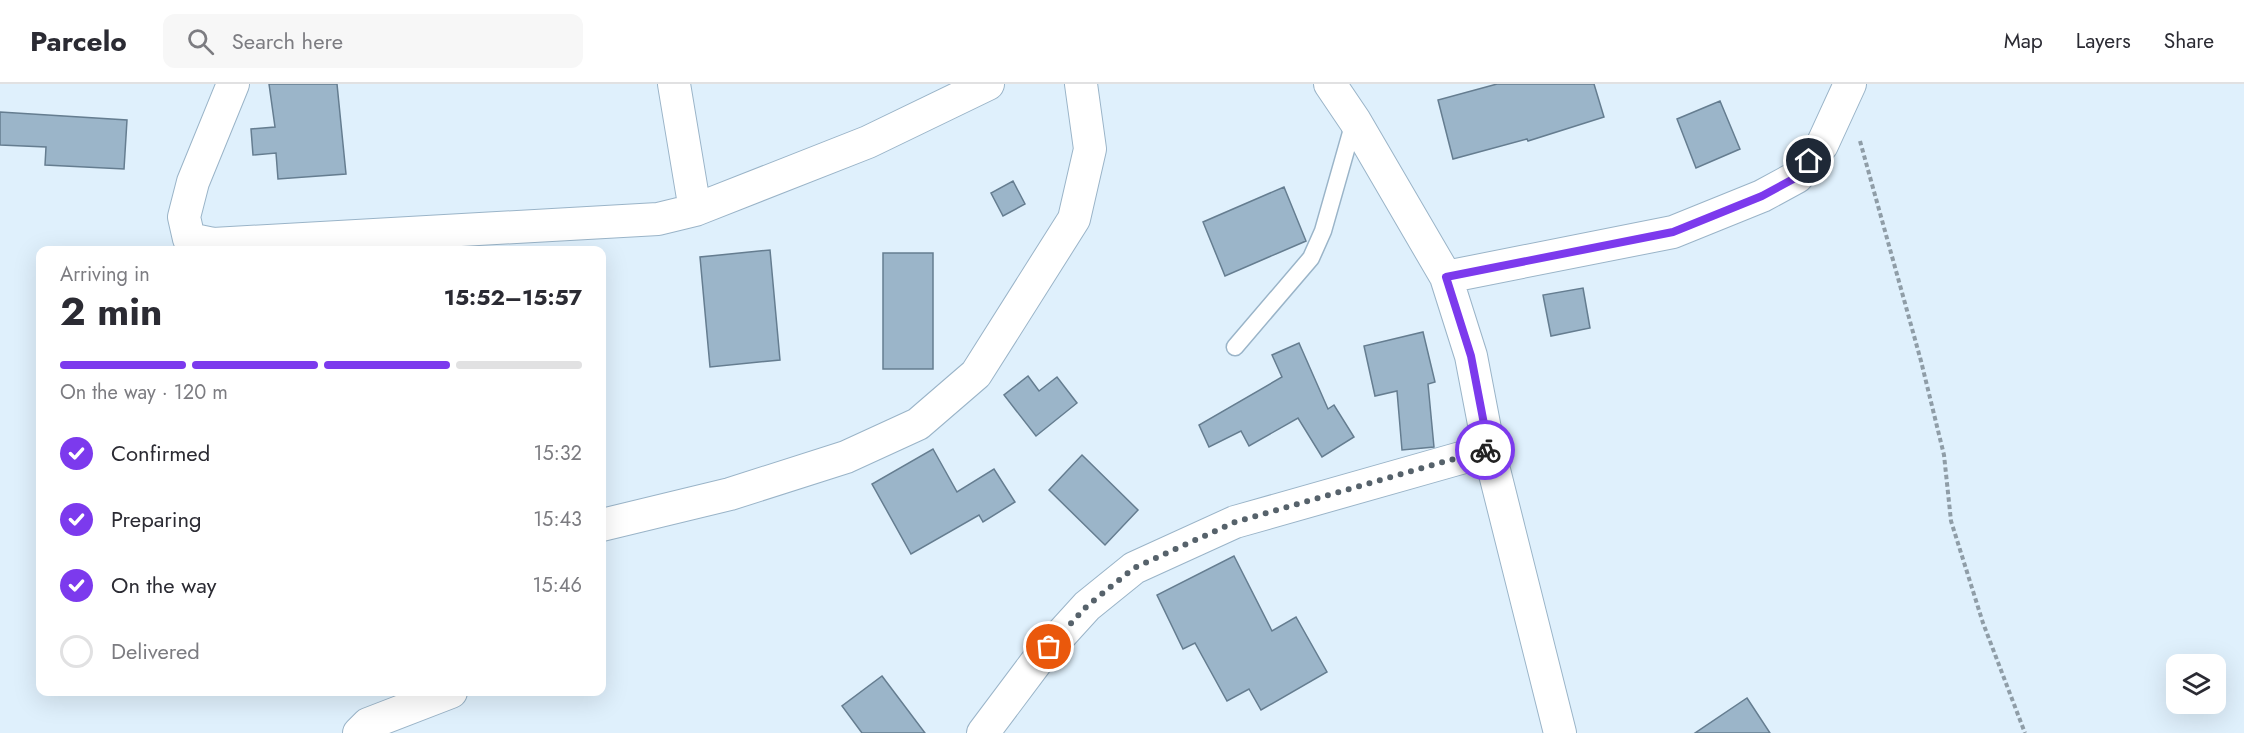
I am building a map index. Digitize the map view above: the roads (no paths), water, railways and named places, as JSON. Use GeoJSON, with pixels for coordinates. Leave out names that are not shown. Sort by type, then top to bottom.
{"type":"FeatureCollection","features":[{"type":"Feature","properties":{"kind":"street"},"geometry":{"type":"LineString","coordinates":[[233,84],[193,182],[184,217],[189,239],[213,244],[658,219],[695,210],[868,142],[987,84]]}},
{"type":"Feature","properties":{"kind":"street"},"geometry":{"type":"LineString","coordinates":[[674,84],[695,210]]}},
{"type":"Feature","properties":{"kind":"street"},"geometry":{"type":"LineString","coordinates":[[606,524],[730,494],[846,457],[918,424],[976,374],[1074,219],[1090,148],[1081,84]]}},
{"type":"Feature","properties":{"kind":"street"},"geometry":{"type":"LineString","coordinates":[[1330,84],[1355,121],[1446,277],[1471,356],[1489,450],[1560,733]]}},
{"type":"Feature","properties":{"kind":"street"},"geometry":{"type":"LineString","coordinates":[[1446,277],[1673,232],[1762,196],[1797,177],[1822,145],[1849,89]]}},
{"type":"Feature","properties":{"kind":"street"},"geometry":{"type":"LineString","coordinates":[[983,733],[1037,661],[1073,621],[1087,606],[1134,568],[1235,522],[1489,450]]}},
{"type":"Feature","properties":{"kind":"street"},"geometry":{"type":"LineString","coordinates":[[359,733],[368,724],[441,696]]}},
{"type":"Feature","properties":{"kind":"lane"},"geometry":{"type":"LineString","coordinates":[[1235,347],[1311,258],[1323,231],[1355,121]]}}]}
